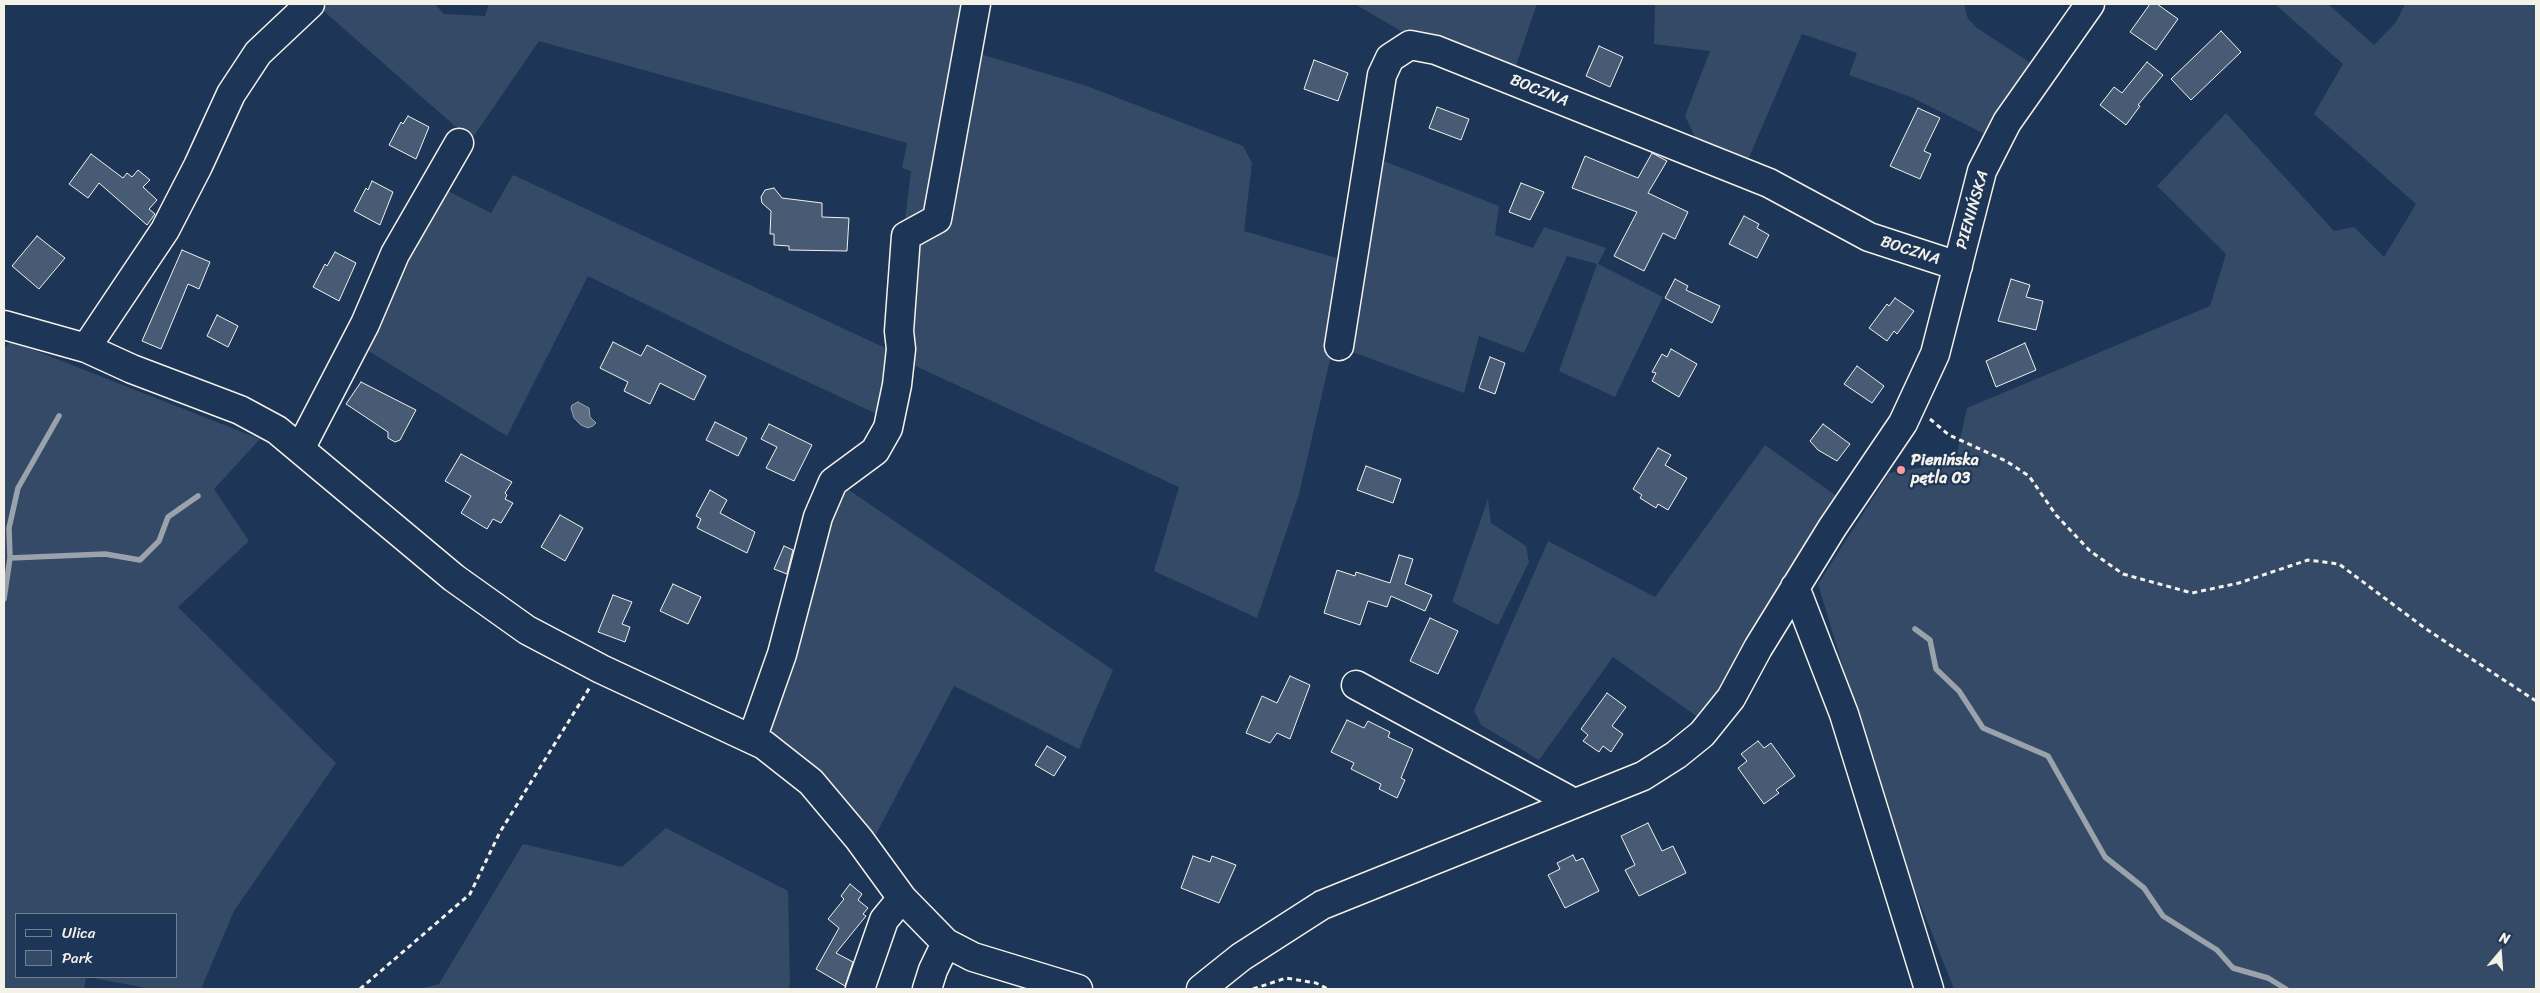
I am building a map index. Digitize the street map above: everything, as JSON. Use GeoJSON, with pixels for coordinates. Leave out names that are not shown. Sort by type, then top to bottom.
{"type":"FeatureCollection","features":[{"type":"Feature","properties":{"kind":"street"},"geometry":{"type":"LineString","coordinates":[[86,348],[164,230],[198,166],[231,94],[258,53],[310,4]]}},
{"type":"Feature","properties":{"kind":"street"},"geometry":{"type":"LineString","coordinates":[[752,739],[782,654],[818,517],[833,482],[875,451],[888,428],[902,349],[899,331],[906,236],[937,219],[976,4]]}},
{"type":"Feature","properties":{"kind":"street","name":"PIENIŃSKA"},"geometry":{"type":"LineString","coordinates":[[1201,989],[1241,957],[1322,905],[1643,776],[1676,755],[1702,734],[1731,698],[1795,587],[1832,528],[1903,423],[1935,354],[1982,171],[2006,122],[2090,4]]}},
{"type":"Feature","properties":{"kind":"street","name":"BOCZNA"},"geometry":{"type":"LineString","coordinates":[[1340,346],[1382,75],[1390,58],[1410,45],[1436,50],[1769,183],[1869,237],[1958,266]]}},
{"type":"Feature","properties":{"kind":"street"},"geometry":{"type":"LineString","coordinates":[[300,449],[365,324],[395,254],[459,143]]}},
{"type":"Feature","properties":{"kind":"street"},"geometry":{"type":"LineString","coordinates":[[4,326],[86,348],[132,369],[240,410],[277,430],[454,578],[527,630],[600,669],[764,745],[811,782],[859,839],[902,898],[946,943],[973,957],[1078,989]]}},
{"type":"Feature","properties":{"kind":"street"},"geometry":{"type":"LineString","coordinates":[[1795,587],[1844,714],[1929,989]]}},
{"type":"Feature","properties":{"kind":"street"},"geometry":{"type":"LineString","coordinates":[[1356,685],[1567,799],[1571,805]]}},
{"type":"Feature","properties":{"kind":"street"},"geometry":{"type":"LineString","coordinates":[[860,989],[884,920],[902,898]]}},
{"type":"Feature","properties":{"kind":"street"},"geometry":{"type":"LineString","coordinates":[[927,989],[933,970],[946,943]]}},
{"type":"Feature","properties":{"kind":"path"},"geometry":{"type":"LineString","coordinates":[[1911,405],[1950,435],[2006,461],[2029,476],[2056,514],[2090,551],[2123,574],[2157,586],[2192,593],[2239,583],[2308,560],[2339,564],[2426,629],[2536,701]]}},
{"type":"Feature","properties":{"kind":"path"},"geometry":{"type":"LineString","coordinates":[[360,989],[470,894],[500,832],[600,669]]}},
{"type":"Feature","properties":{"kind":"path"},"geometry":{"type":"LineString","coordinates":[[1253,989],[1286,978],[1316,983],[1328,989]]}},
{"type":"Feature","properties":{"kind":"green space"},"geometry":{"type":"Polygon","coordinates":[[[321,4],[435,4],[444,14],[485,16],[489,4],[966,4],[929,214],[905,220],[911,171],[902,168],[907,143],[539,41],[471,140],[318,6],[321,4]]]}},
{"type":"Feature","properties":{"kind":"green space"},"geometry":{"type":"Polygon","coordinates":[[[1355,4],[1537,4],[1514,71],[1399,30],[1355,4]]]}},
{"type":"Feature","properties":{"kind":"green space"},"geometry":{"type":"Polygon","coordinates":[[[1652,4],[1964,4],[1968,19],[1977,28],[2032,64],[1987,135],[1911,97],[1849,75],[1857,53],[1802,34],[1747,162],[1708,150],[1696,139],[1685,116],[1710,51],[1654,44],[1655,5],[1652,4]]]}},
{"type":"Feature","properties":{"kind":"green space"},"geometry":{"type":"Polygon","coordinates":[[[2280,4],[2328,4],[2374,45],[2396,22],[2405,4],[2536,4],[2536,989],[1954,989],[1894,838],[1818,584],[1889,473],[1955,462],[1967,408],[2210,306],[2226,254],[2157,186],[2226,113],[2334,231],[2354,227],[2384,257],[2416,204],[2314,114],[2343,64],[2277,6],[2280,4]]]}},
{"type":"Feature","properties":{"kind":"green space"},"geometry":{"type":"Polygon","coordinates":[[[977,53],[1084,85],[1243,146],[1252,163],[1244,231],[1347,261],[1333,347],[1299,494],[1257,618],[1154,571],[1179,487],[911,364],[915,246],[952,217],[956,169],[977,53]]]}},
{"type":"Feature","properties":{"kind":"green space"},"geometry":{"type":"Polygon","coordinates":[[[1376,158],[1499,206],[1495,235],[1533,248],[1544,227],[1606,248],[1598,264],[1663,297],[1615,397],[1559,371],[1597,264],[1567,256],[1524,353],[1479,336],[1464,393],[1347,350],[1376,158]]]}},
{"type":"Feature","properties":{"kind":"green space"},"geometry":{"type":"Polygon","coordinates":[[[513,175],[894,352],[881,416],[733,347],[588,276],[507,436],[367,350],[401,259],[442,188],[491,213],[513,175]]]}},
{"type":"Feature","properties":{"kind":"green space"},"geometry":{"type":"Polygon","coordinates":[[[11,341],[260,439],[214,489],[249,541],[178,607],[336,763],[234,911],[201,989],[151,989],[93,978],[178,978],[178,913],[15,913],[15,978],[86,978],[84,989],[4,989],[4,348],[11,341]]]}},
{"type":"Feature","properties":{"kind":"green space"},"geometry":{"type":"Polygon","coordinates":[[[1765,445],[1835,495],[1840,502],[1702,720],[1613,657],[1539,760],[1481,725],[1474,710],[1548,541],[1655,597],[1765,445]]]}},
{"type":"Feature","properties":{"kind":"green space"},"geometry":{"type":"Polygon","coordinates":[[[843,486],[1113,670],[1079,749],[954,686],[874,838],[764,732],[814,550],[843,486]]]}},
{"type":"Feature","properties":{"kind":"green space"},"geometry":{"type":"Polygon","coordinates":[[[1488,499],[1491,523],[1526,546],[1529,562],[1498,625],[1452,602],[1488,499]]]}},
{"type":"Feature","properties":{"kind":"green space"},"geometry":{"type":"Polygon","coordinates":[[[666,828],[788,891],[790,984],[788,989],[420,989],[439,984],[523,844],[622,867],[666,828]]]}},
{"type":"Feature","properties":{"kind":"shaded area"},"geometry":{"type":"Polygon","coordinates":[[[578,402],[589,408],[590,417],[596,423],[593,426],[588,428],[581,425],[574,418],[571,408],[572,405],[578,402]]]}},
{"type":"Feature","properties":{"kind":"building"},"geometry":{"type":"Polygon","coordinates":[[[2150,4],[2157,4],[2178,19],[2156,50],[2130,32],[2150,4]]]}},
{"type":"Feature","properties":{"kind":"building"},"geometry":{"type":"Polygon","coordinates":[[[2221,31],[2241,52],[2191,100],[2171,79],[2221,31]]]}},
{"type":"Feature","properties":{"kind":"building"},"geometry":{"type":"Polygon","coordinates":[[[1599,46],[1623,57],[1610,87],[1586,76],[1599,46]]]}},
{"type":"Feature","properties":{"kind":"building"},"geometry":{"type":"Polygon","coordinates":[[[1314,60],[1348,73],[1338,101],[1304,89],[1314,60]]]}},
{"type":"Feature","properties":{"kind":"building"},"geometry":{"type":"Polygon","coordinates":[[[2147,62],[2163,75],[2138,105],[2140,106],[2126,125],[2100,105],[2114,87],[2122,93],[2147,62]]]}},
{"type":"Feature","properties":{"kind":"building"},"geometry":{"type":"Polygon","coordinates":[[[1437,107],[1469,119],[1461,140],[1429,128],[1437,107]]]}},
{"type":"Feature","properties":{"kind":"building"},"geometry":{"type":"Polygon","coordinates":[[[1918,108],[1940,118],[1924,151],[1931,154],[1920,179],[1890,166],[1918,108]]]}},
{"type":"Feature","properties":{"kind":"building"},"geometry":{"type":"Polygon","coordinates":[[[408,116],[429,127],[416,159],[389,145],[401,122],[403,124],[408,116]]]}},
{"type":"Feature","properties":{"kind":"building"},"geometry":{"type":"Polygon","coordinates":[[[1652,153],[1667,161],[1648,193],[1688,212],[1675,239],[1663,233],[1644,271],[1614,256],[1637,212],[1572,188],[1585,156],[1638,178],[1652,153]]]}},
{"type":"Feature","properties":{"kind":"building"},"geometry":{"type":"Polygon","coordinates":[[[91,154],[123,178],[127,173],[132,177],[138,170],[150,180],[143,187],[157,200],[149,209],[155,214],[147,225],[99,183],[88,198],[69,184],[91,154]]]}},
{"type":"Feature","properties":{"kind":"building"},"geometry":{"type":"Polygon","coordinates":[[[372,181],[393,192],[380,225],[354,211],[366,188],[368,190],[372,181]]]}},
{"type":"Feature","properties":{"kind":"building"},"geometry":{"type":"Polygon","coordinates":[[[1521,183],[1544,192],[1530,220],[1509,212],[1521,183]]]}},
{"type":"Feature","properties":{"kind":"building"},"geometry":{"type":"Polygon","coordinates":[[[774,188],[782,198],[822,203],[822,217],[849,218],[847,251],[789,250],[789,246],[774,245],[774,234],[770,234],[771,211],[762,203],[761,197],[765,190],[774,188]]]}},
{"type":"Feature","properties":{"kind":"building"},"geometry":{"type":"Polygon","coordinates":[[[1744,216],[1759,224],[1757,228],[1769,235],[1757,258],[1729,244],[1744,216]]]}},
{"type":"Feature","properties":{"kind":"building"},"geometry":{"type":"Polygon","coordinates":[[[37,236],[65,258],[39,289],[12,266],[37,236]]]}},
{"type":"Feature","properties":{"kind":"building"},"geometry":{"type":"Polygon","coordinates":[[[182,250],[210,262],[199,289],[188,284],[161,349],[142,341],[182,250]]]}},
{"type":"Feature","properties":{"kind":"building"},"geometry":{"type":"Polygon","coordinates":[[[335,252],[356,263],[339,301],[313,287],[325,264],[327,266],[335,252]]]}},
{"type":"Feature","properties":{"kind":"building"},"geometry":{"type":"Polygon","coordinates":[[[1675,279],[1688,286],[1686,290],[1720,306],[1712,323],[1665,298],[1675,279]]]}},
{"type":"Feature","properties":{"kind":"building"},"geometry":{"type":"Polygon","coordinates":[[[2011,279],[2030,285],[2026,297],[2043,301],[2036,330],[1998,321],[2011,279]]]}},
{"type":"Feature","properties":{"kind":"building"},"geometry":{"type":"Polygon","coordinates":[[[1895,298],[1914,311],[1897,334],[1894,331],[1887,341],[1869,328],[1887,304],[1889,306],[1895,298]]]}},
{"type":"Feature","properties":{"kind":"building"},"geometry":{"type":"Polygon","coordinates":[[[217,315],[238,326],[228,347],[207,336],[217,315]]]}},
{"type":"Feature","properties":{"kind":"building"},"geometry":{"type":"Polygon","coordinates":[[[613,342],[641,356],[647,345],[706,376],[694,400],[660,383],[650,404],[624,391],[628,382],[600,368],[613,342]]]}},
{"type":"Feature","properties":{"kind":"building"},"geometry":{"type":"Polygon","coordinates":[[[2025,343],[2036,370],[1996,387],[1986,361],[2025,343]]]}},
{"type":"Feature","properties":{"kind":"building"},"geometry":{"type":"Polygon","coordinates":[[[1671,349],[1697,364],[1679,397],[1652,381],[1656,373],[1652,372],[1662,354],[1667,357],[1671,349]]]}},
{"type":"Feature","properties":{"kind":"building"},"geometry":{"type":"Polygon","coordinates":[[[1490,357],[1505,363],[1495,394],[1479,388],[1490,357]]]}},
{"type":"Feature","properties":{"kind":"building"},"geometry":{"type":"Polygon","coordinates":[[[1857,366],[1884,386],[1872,403],[1844,384],[1857,366]]]}},
{"type":"Feature","properties":{"kind":"building"},"geometry":{"type":"Polygon","coordinates":[[[361,382],[416,410],[400,440],[395,442],[388,438],[388,432],[346,404],[361,382]]]}},
{"type":"Feature","properties":{"kind":"building"},"geometry":{"type":"Polygon","coordinates":[[[715,422],[747,438],[738,456],[706,440],[715,422]]]}},
{"type":"Feature","properties":{"kind":"building"},"geometry":{"type":"Polygon","coordinates":[[[769,424],[812,445],[794,481],[766,468],[777,447],[761,439],[769,424]]]}},
{"type":"Feature","properties":{"kind":"building"},"geometry":{"type":"Polygon","coordinates":[[[1823,424],[1850,444],[1837,461],[1818,450],[1810,441],[1823,424]]]}},
{"type":"Feature","properties":{"kind":"building"},"geometry":{"type":"Polygon","coordinates":[[[1658,448],[1671,455],[1665,465],[1687,478],[1668,510],[1658,504],[1656,508],[1640,498],[1642,495],[1633,489],[1658,448]]]}},
{"type":"Feature","properties":{"kind":"building"},"geometry":{"type":"Polygon","coordinates":[[[461,454],[512,482],[505,493],[507,495],[505,499],[513,503],[501,523],[493,519],[487,529],[461,513],[471,496],[445,481],[461,454]]]}},
{"type":"Feature","properties":{"kind":"building"},"geometry":{"type":"Polygon","coordinates":[[[1366,466],[1401,479],[1393,503],[1357,490],[1366,466]]]}},
{"type":"Feature","properties":{"kind":"building"},"geometry":{"type":"Polygon","coordinates":[[[710,490],[727,500],[720,513],[755,532],[747,553],[697,528],[701,519],[696,516],[710,490]]]}},
{"type":"Feature","properties":{"kind":"building"},"geometry":{"type":"Polygon","coordinates":[[[560,515],[583,528],[565,561],[541,547],[560,515]]]}},
{"type":"Feature","properties":{"kind":"building"},"geometry":{"type":"Polygon","coordinates":[[[784,546],[793,550],[787,574],[774,569],[784,546]]]}},
{"type":"Feature","properties":{"kind":"building"},"geometry":{"type":"Polygon","coordinates":[[[1399,555],[1413,559],[1405,584],[1432,595],[1425,611],[1391,596],[1387,607],[1368,601],[1360,625],[1324,613],[1337,570],[1355,576],[1356,572],[1390,583],[1399,555]]]}},
{"type":"Feature","properties":{"kind":"building"},"geometry":{"type":"Polygon","coordinates":[[[673,584],[701,597],[688,624],[660,611],[673,584]]]}},
{"type":"Feature","properties":{"kind":"building"},"geometry":{"type":"Polygon","coordinates":[[[613,595],[632,602],[622,624],[630,627],[625,642],[598,632],[613,595]]]}},
{"type":"Feature","properties":{"kind":"building"},"geometry":{"type":"Polygon","coordinates":[[[1430,618],[1458,631],[1438,674],[1410,661],[1430,618]]]}},
{"type":"Feature","properties":{"kind":"building"},"geometry":{"type":"Polygon","coordinates":[[[1290,676],[1310,685],[1290,739],[1277,733],[1270,743],[1246,733],[1262,696],[1277,703],[1290,676]]]}},
{"type":"Feature","properties":{"kind":"building"},"geometry":{"type":"Polygon","coordinates":[[[1607,693],[1626,707],[1612,726],[1623,734],[1611,752],[1603,746],[1599,752],[1583,741],[1588,735],[1581,729],[1607,693]]]}},
{"type":"Feature","properties":{"kind":"building"},"geometry":{"type":"Polygon","coordinates":[[[1347,720],[1364,728],[1368,721],[1390,732],[1388,737],[1413,749],[1401,778],[1405,780],[1397,798],[1379,789],[1381,784],[1351,769],[1354,763],[1331,752],[1347,720]]]}},
{"type":"Feature","properties":{"kind":"building"},"geometry":{"type":"Polygon","coordinates":[[[1758,741],[1764,748],[1771,743],[1795,776],[1776,790],[1779,793],[1764,804],[1738,768],[1747,761],[1741,754],[1758,741]]]}},
{"type":"Feature","properties":{"kind":"building"},"geometry":{"type":"Polygon","coordinates":[[[1047,746],[1066,757],[1054,776],[1035,765],[1047,746]]]}},
{"type":"Feature","properties":{"kind":"building"},"geometry":{"type":"Polygon","coordinates":[[[1648,823],[1662,851],[1673,846],[1686,873],[1639,896],[1625,870],[1635,865],[1621,836],[1648,823]]]}},
{"type":"Feature","properties":{"kind":"building"},"geometry":{"type":"Polygon","coordinates":[[[1573,855],[1576,861],[1583,858],[1599,891],[1565,908],[1548,875],[1560,869],[1557,863],[1573,855]]]}},
{"type":"Feature","properties":{"kind":"building"},"geometry":{"type":"Polygon","coordinates":[[[1193,856],[1210,862],[1212,856],[1236,865],[1219,903],[1181,888],[1193,856]]]}},
{"type":"Feature","properties":{"kind":"building"},"geometry":{"type":"Polygon","coordinates":[[[850,884],[862,894],[858,900],[868,908],[863,914],[866,916],[836,953],[853,962],[845,986],[816,969],[839,928],[828,919],[844,899],[841,896],[850,884]]]}},
{"type":"Feature","properties":{"kind":"waterway"},"geometry":{"type":"LineString","coordinates":[[4,599],[10,558],[9,528],[18,488],[59,416]]}},
{"type":"Feature","properties":{"kind":"waterway"},"geometry":{"type":"LineString","coordinates":[[10,558],[105,554],[140,560],[159,541],[168,517],[198,496]]}},
{"type":"Feature","properties":{"kind":"waterway"},"geometry":{"type":"LineString","coordinates":[[1915,629],[1930,640],[1936,669],[1959,691],[1983,728],[2048,756],[2105,857],[2144,888],[2163,916],[2217,950],[2233,968],[2268,978],[2286,989]]}},
{"type":"Feature","properties":{"kind":"place","name":"Pienińska pętla 03"},"geometry":{"type":"Point","coordinates":[1901,470]}}]}
